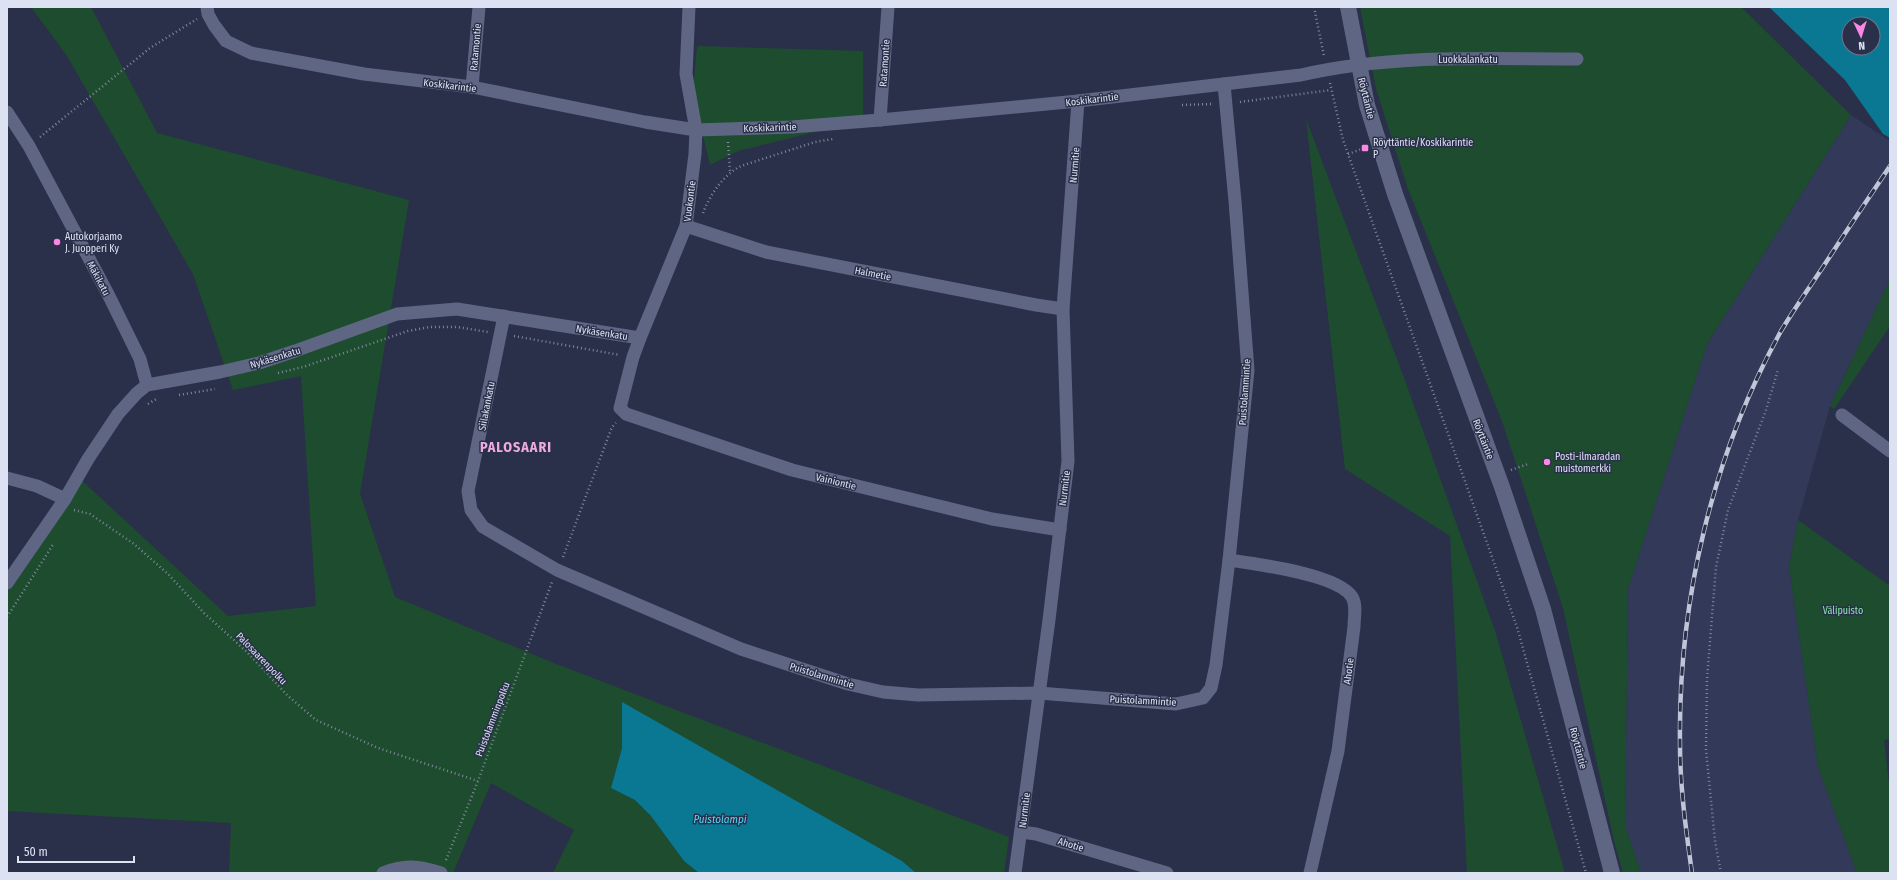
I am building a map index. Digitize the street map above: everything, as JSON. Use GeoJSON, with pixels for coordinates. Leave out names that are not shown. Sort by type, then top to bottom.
{"type":"FeatureCollection","features":[{"type":"Feature","properties":{"kind":"street","name":"Ratamontie"},"geometry":{"type":"LineString","coordinates":[[472,87],[479,7]]}},
{"type":"Feature","properties":{"kind":"street","name":"Vuokontie"},"geometry":{"type":"LineString","coordinates":[[623,411],[633,357],[640,338],[692,227],[696,130],[686,74],[689,7]]}},
{"type":"Feature","properties":{"kind":"street","name":"Ratamontie"},"geometry":{"type":"LineString","coordinates":[[880,120],[888,7]]}},
{"type":"Feature","properties":{"kind":"street","name":"Röyttäntie"},"geometry":{"type":"LineString","coordinates":[[1348,7],[1358,65],[1367,105],[1395,194],[1502,487],[1543,610],[1612,873]]}},
{"type":"Feature","properties":{"kind":"street","name":"Koskikarintie"},"geometry":{"type":"LineString","coordinates":[[208,10],[214,25],[226,40],[251,53],[364,74],[472,87],[645,122],[696,130],[792,127],[1078,101],[1301,75],[1358,65]]}},
{"type":"Feature","properties":{"kind":"street","name":"Luokkalankatu"},"geometry":{"type":"LineString","coordinates":[[1358,65],[1420,58],[1577,59]]}},
{"type":"Feature","properties":{"kind":"street","name":"Puistolammintie"},"geometry":{"type":"LineString","coordinates":[[557,570],[741,649],[848,684],[883,692],[918,695],[1039,693],[1176,704],[1203,698],[1212,688],[1216,665],[1229,560],[1248,370],[1224,84]]}},
{"type":"Feature","properties":{"kind":"street","name":"Nurmitie"},"geometry":{"type":"LineString","coordinates":[[1015,873],[1068,461],[1062,309],[1078,101]]}},
{"type":"Feature","properties":{"kind":"street","name":"Mäkikatu"},"geometry":{"type":"LineString","coordinates":[[7,112],[29,146],[137,353],[147,385]]}},
{"type":"Feature","properties":{"kind":"street","name":"Halmetie"},"geometry":{"type":"LineString","coordinates":[[692,227],[766,252],[1062,309]]}},
{"type":"Feature","properties":{"kind":"street","name":"Nykäsenkatu"},"geometry":{"type":"LineString","coordinates":[[147,385],[220,372],[259,363],[295,352],[397,314],[457,309],[640,338]]}},
{"type":"Feature","properties":{"kind":"street","name":"Siilakankatu"},"geometry":{"type":"LineString","coordinates":[[504,316],[468,491],[471,510],[482,527],[557,570]]}},
{"type":"Feature","properties":{"kind":"street"},"geometry":{"type":"LineString","coordinates":[[7,583],[65,499],[88,459],[118,414],[136,393],[147,385]]}},
{"type":"Feature","properties":{"kind":"street","name":"Vainiontie"},"geometry":{"type":"LineString","coordinates":[[623,411],[792,470],[992,519],[1060,530]]}},
{"type":"Feature","properties":{"kind":"street"},"geometry":{"type":"LineString","coordinates":[[1842,415],[1889,448]]}},
{"type":"Feature","properties":{"kind":"street"},"geometry":{"type":"LineString","coordinates":[[7,478],[37,486],[65,499]]}},
{"type":"Feature","properties":{"kind":"street","name":"Ahotie"},"geometry":{"type":"LineString","coordinates":[[1229,560],[1284,569],[1322,579],[1345,588],[1353,598],[1354,627],[1338,751],[1310,873]]}},
{"type":"Feature","properties":{"kind":"street","name":"Ahotie"},"geometry":{"type":"LineString","coordinates":[[1021,832],[1036,834],[1167,873]]}},
{"type":"Feature","properties":{"kind":"street"},"geometry":{"type":"LineString","coordinates":[[383,873],[392,869],[416,866],[441,873]]}},
{"type":"Feature","properties":{"kind":"path"},"geometry":{"type":"LineString","coordinates":[[1314,7],[1326,70],[1343,140],[1517,627],[1586,873]]}},
{"type":"Feature","properties":{"kind":"path"},"geometry":{"type":"LineString","coordinates":[[29,146],[150,48],[208,10]]}},
{"type":"Feature","properties":{"kind":"path"},"geometry":{"type":"LineString","coordinates":[[1179,104],[1226,104],[1331,90]]}},
{"type":"Feature","properties":{"kind":"path"},"geometry":{"type":"LineString","coordinates":[[727,129],[730,171]]}},
{"type":"Feature","properties":{"kind":"path"},"geometry":{"type":"LineString","coordinates":[[692,227],[707,201],[730,171],[815,142],[836,139]]}},
{"type":"Feature","properties":{"kind":"path"},"geometry":{"type":"LineString","coordinates":[[1348,154],[1365,148]]}},
{"type":"Feature","properties":{"kind":"path"},"geometry":{"type":"LineString","coordinates":[[276,374],[303,367],[408,331],[430,327],[457,327],[633,357]]}},
{"type":"Feature","properties":{"kind":"path"},"geometry":{"type":"LineString","coordinates":[[1721,873],[1706,750],[1707,679],[1716,567],[1728,510],[1766,410],[1778,370]]}},
{"type":"Feature","properties":{"kind":"path"},"geometry":{"type":"LineString","coordinates":[[172,396],[220,388]]}},
{"type":"Feature","properties":{"kind":"path"},"geometry":{"type":"LineString","coordinates":[[144,406],[158,398],[165,397]]}},
{"type":"Feature","properties":{"kind":"path","name":"Puistolamminpolku"},"geometry":{"type":"LineString","coordinates":[[441,873],[478,780],[612,427],[623,411]]}},
{"type":"Feature","properties":{"kind":"path"},"geometry":{"type":"LineString","coordinates":[[65,499],[74,510]]}},
{"type":"Feature","properties":{"kind":"path"},"geometry":{"type":"LineString","coordinates":[[70,517],[78,504]]}},
{"type":"Feature","properties":{"kind":"path","name":"Palosaarenpolku"},"geometry":{"type":"LineString","coordinates":[[74,510],[90,514],[134,544],[168,574],[204,613],[247,652],[288,696],[316,720],[378,748],[478,780]]}},
{"type":"Feature","properties":{"kind":"path"},"geometry":{"type":"LineString","coordinates":[[7,617],[57,537]]}},
{"type":"Feature","properties":{"kind":"shaded area"},"geometry":{"type":"Polygon","coordinates":[[[1851,115],[1890,141],[1890,279],[1830,406],[1798,520],[1789,566],[1818,767],[1857,873],[1641,873],[1625,825],[1628,589],[1707,344],[1851,115]]]}},
{"type":"Feature","properties":{"kind":"green space"},"geometry":{"type":"Polygon","coordinates":[[[31,7],[91,7],[157,133],[409,200],[360,494],[395,597],[551,662],[1009,837],[1004,873],[916,873],[902,861],[622,703],[622,748],[611,788],[635,800],[651,816],[684,861],[699,873],[553,873],[574,830],[491,783],[453,873],[229,873],[231,823],[7,811],[7,588],[78,477],[228,616],[316,606],[301,376],[233,390],[193,274],[67,56],[31,7]]]}},
{"type":"Feature","properties":{"kind":"green space"},"geometry":{"type":"Polygon","coordinates":[[[1360,7],[1741,7],[1851,115],[1707,344],[1628,589],[1625,825],[1641,873],[1623,873],[1615,845],[1563,608],[1502,421],[1408,189],[1376,89],[1360,7]]]}},
{"type":"Feature","properties":{"kind":"green space"},"geometry":{"type":"Polygon","coordinates":[[[697,46],[863,51],[863,120],[738,151],[710,165],[693,93],[697,46]]]}},
{"type":"Feature","properties":{"kind":"green space"},"geometry":{"type":"Polygon","coordinates":[[[1306,119],[1404,378],[1495,631],[1565,873],[1467,873],[1450,536],[1345,469],[1306,119]]]}},
{"type":"Feature","properties":{"kind":"green space"},"geometry":{"type":"Polygon","coordinates":[[[1890,279],[1890,326],[1834,409],[1830,406],[1890,279]]]}},
{"type":"Feature","properties":{"kind":"green space","name":"Välipuisto"},"geometry":{"type":"Polygon","coordinates":[[[1798,520],[1890,586],[1890,739],[1884,740],[1890,793],[1890,873],[1857,873],[1818,767],[1789,566],[1798,520]]]}},
{"type":"Feature","properties":{"kind":"water"},"geometry":{"type":"Polygon","coordinates":[[[1769,7],[1890,7],[1890,138],[1883,134],[1845,80],[1769,7]]]}},
{"type":"Feature","properties":{"kind":"water","name":"Puistolampi"},"geometry":{"type":"Polygon","coordinates":[[[622,702],[902,861],[916,873],[699,873],[684,861],[651,816],[635,800],[611,788],[622,748],[622,702]]]}},
{"type":"Feature","properties":{"kind":"railway"},"geometry":{"type":"LineString","coordinates":[[1692,873],[1681,777],[1681,691],[1685,637],[1693,584],[1704,531],[1718,479],[1736,428],[1757,379],[1781,331],[1890,166]]}},
{"type":"Feature","properties":{"kind":"place","name":"Röyttäntie/Koskikarintie P"},"geometry":{"type":"Point","coordinates":[1365,148]}},
{"type":"Feature","properties":{"kind":"place","name":"Autokorjaamo J. Juopperi Ky"},"geometry":{"type":"Point","coordinates":[57,242]}},
{"type":"Feature","properties":{"kind":"place","name":"Posti-ilmaradan muistomerkki"},"geometry":{"type":"Point","coordinates":[1547,462]}},
{"type":"Feature","properties":{"kind":"district","name":"PALOSAARI"},"geometry":{"type":"Point","coordinates":[516,447]}}]}
